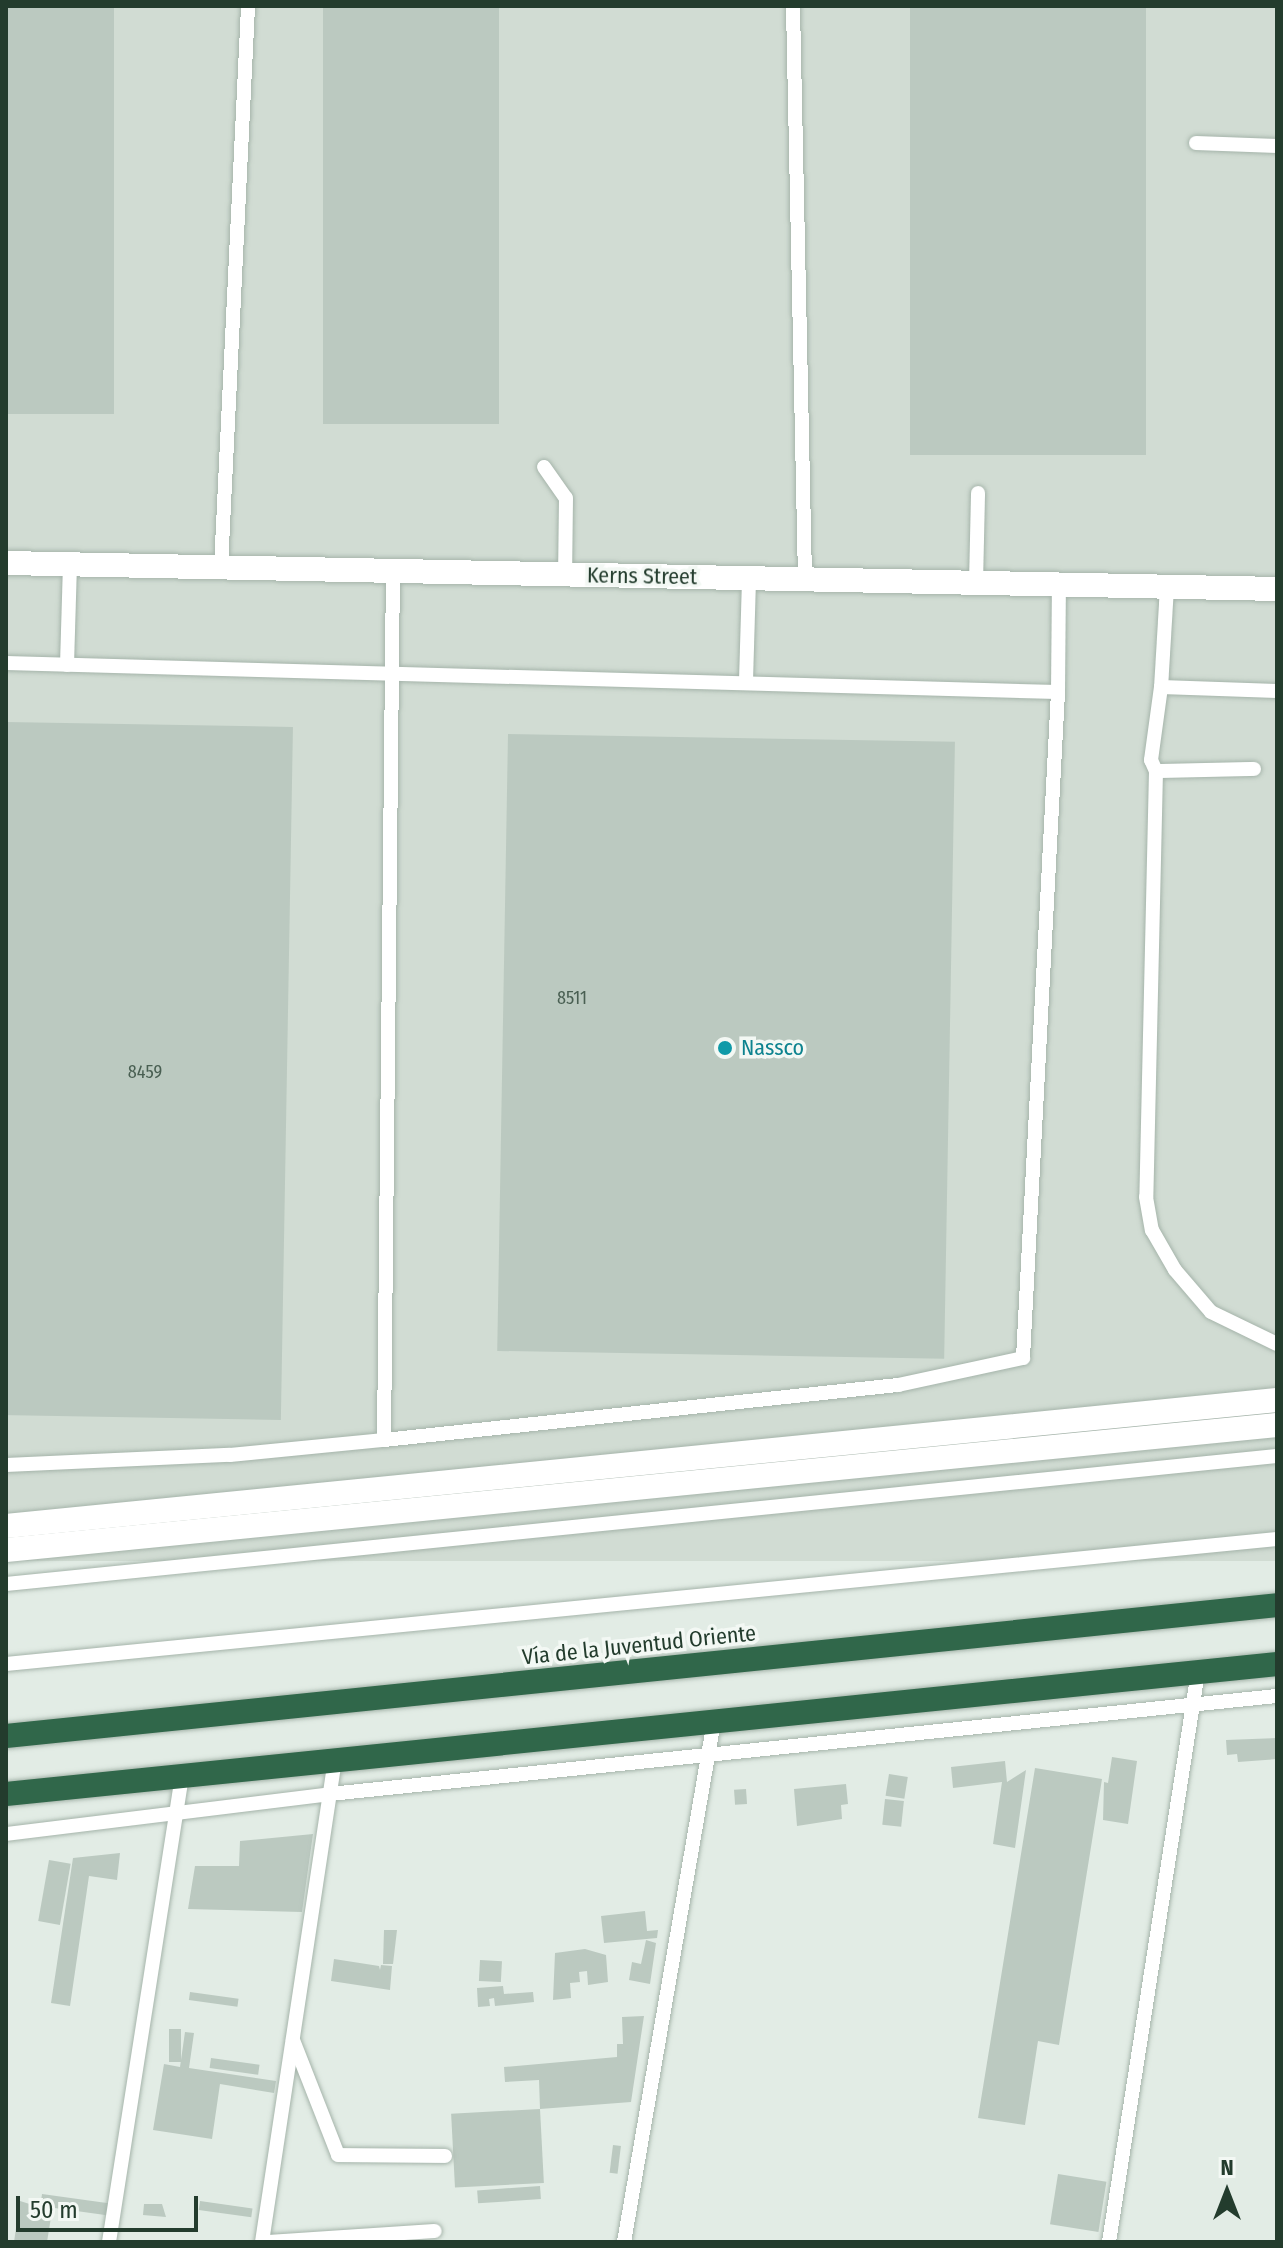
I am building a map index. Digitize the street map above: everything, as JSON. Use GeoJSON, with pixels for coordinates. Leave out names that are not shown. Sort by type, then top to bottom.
{"type":"FeatureCollection","features":[{"type":"Feature","properties":{"kind":"highway","name":"Vía de la Juventud Oriente"},"geometry":{"type":"LineString","coordinates":[[6,1736],[1277,1605]]}},
{"type":"Feature","properties":{"kind":"highway"},"geometry":{"type":"LineString","coordinates":[[6,1794],[1277,1664]]}},
{"type":"Feature","properties":{"kind":"main road","name":"Kerns Street"},"geometry":{"type":"LineString","coordinates":[[6,563],[1277,589]]}},
{"type":"Feature","properties":{"kind":"main road"},"geometry":{"type":"LineString","coordinates":[[6,1526],[1277,1400]]}},
{"type":"Feature","properties":{"kind":"main road"},"geometry":{"type":"LineString","coordinates":[[6,1550],[1277,1425]]}},
{"type":"Feature","properties":{"kind":"lane"},"geometry":{"type":"LineString","coordinates":[[221,567],[248,6]]}},
{"type":"Feature","properties":{"kind":"lane"},"geometry":{"type":"LineString","coordinates":[[793,6],[805,580]]}},
{"type":"Feature","properties":{"kind":"lane"},"geometry":{"type":"LineString","coordinates":[[1196,143],[1277,146]]}},
{"type":"Feature","properties":{"kind":"lane"},"geometry":{"type":"LineString","coordinates":[[544,467],[566,498],[565,575]]}},
{"type":"Feature","properties":{"kind":"lane"},"geometry":{"type":"LineString","coordinates":[[976,583],[978,493]]}},
{"type":"Feature","properties":{"kind":"lane"},"geometry":{"type":"LineString","coordinates":[[67,665],[70,564]]}},
{"type":"Feature","properties":{"kind":"lane"},"geometry":{"type":"LineString","coordinates":[[384,1440],[393,571]]}},
{"type":"Feature","properties":{"kind":"lane"},"geometry":{"type":"LineString","coordinates":[[746,681],[749,579]]}},
{"type":"Feature","properties":{"kind":"lane"},"geometry":{"type":"LineString","coordinates":[[6,1465],[230,1455],[384,1440],[898,1385],[1023,1358],[1058,692],[1059,586]]}},
{"type":"Feature","properties":{"kind":"lane"},"geometry":{"type":"LineString","coordinates":[[1167,587],[1161,687],[1151,751],[1156,771],[1146,1197],[1152,1230],[1175,1270],[1211,1312],[1277,1344]]}},
{"type":"Feature","properties":{"kind":"lane"},"geometry":{"type":"LineString","coordinates":[[6,663],[1058,692]]}},
{"type":"Feature","properties":{"kind":"lane"},"geometry":{"type":"LineString","coordinates":[[1161,687],[1277,691]]}},
{"type":"Feature","properties":{"kind":"lane"},"geometry":{"type":"LineString","coordinates":[[1156,771],[1254,769]]}},
{"type":"Feature","properties":{"kind":"lane"},"geometry":{"type":"LineString","coordinates":[[6,1584],[1277,1456]]}},
{"type":"Feature","properties":{"kind":"lane"},"geometry":{"type":"LineString","coordinates":[[6,1664],[1277,1539]]}},
{"type":"Feature","properties":{"kind":"lane"},"geometry":{"type":"LineString","coordinates":[[1109,2242],[1198,1672]]}},
{"type":"Feature","properties":{"kind":"lane"},"geometry":{"type":"LineString","coordinates":[[6,1834],[330,1794],[1277,1696]]}},
{"type":"Feature","properties":{"kind":"lane"},"geometry":{"type":"LineString","coordinates":[[624,2242],[714,1721]]}},
{"type":"Feature","properties":{"kind":"lane"},"geometry":{"type":"LineString","coordinates":[[335,1762],[292,2036],[265,2242],[435,2231]]}},
{"type":"Feature","properties":{"kind":"lane"},"geometry":{"type":"LineString","coordinates":[[109,2242],[182,1776]]}},
{"type":"Feature","properties":{"kind":"lane"},"geometry":{"type":"LineString","coordinates":[[292,2036],[338,2155],[354,2159],[445,2156]]}},
{"type":"Feature","properties":{"kind":"shaded area"},"geometry":{"type":"Polygon","coordinates":[[[6,6],[1277,6],[1277,1561],[6,1561],[6,6]]]}},
{"type":"Feature","properties":{"kind":"building"},"geometry":{"type":"Polygon","coordinates":[[[6,6],[114,6],[114,414],[6,414],[6,6]]]}},
{"type":"Feature","properties":{"kind":"building"},"geometry":{"type":"Polygon","coordinates":[[[323,6],[499,6],[499,424],[323,424],[323,6]]]}},
{"type":"Feature","properties":{"kind":"building"},"geometry":{"type":"Polygon","coordinates":[[[910,6],[1146,6],[1146,455],[910,455],[910,6]]]}},
{"type":"Feature","properties":{"kind":"building"},"geometry":{"type":"Polygon","coordinates":[[[6,722],[293,727],[281,1420],[6,1415],[6,722]]]}},
{"type":"Feature","properties":{"kind":"building","name":"Nassco"},"geometry":{"type":"Polygon","coordinates":[[[508,734],[955,742],[944,1359],[497,1351],[508,734]]]}},
{"type":"Feature","properties":{"kind":"building"},"geometry":{"type":"Polygon","coordinates":[[[1277,1738],[1277,1759],[1238,1762],[1237,1754],[1227,1755],[1226,1740],[1277,1738]]]}},
{"type":"Feature","properties":{"kind":"building"},"geometry":{"type":"Polygon","coordinates":[[[1112,1757],[1137,1761],[1128,1824],[1103,1820],[1104,1782],[1108,1783],[1112,1757]]]}},
{"type":"Feature","properties":{"kind":"building"},"geometry":{"type":"Polygon","coordinates":[[[1005,1761],[1007,1782],[1026,1770],[1015,1848],[993,1844],[1002,1782],[953,1788],[951,1767],[1005,1761]]]}},
{"type":"Feature","properties":{"kind":"building"},"geometry":{"type":"Polygon","coordinates":[[[1035,1768],[1102,1779],[1059,2045],[1038,2041],[1025,2125],[978,2118],[1035,1768]]]}},
{"type":"Feature","properties":{"kind":"building"},"geometry":{"type":"Polygon","coordinates":[[[889,1774],[908,1777],[904,1799],[886,1796],[889,1774]]]}},
{"type":"Feature","properties":{"kind":"building"},"geometry":{"type":"Polygon","coordinates":[[[846,1784],[848,1804],[841,1805],[842,1819],[797,1826],[794,1789],[846,1784]]]}},
{"type":"Feature","properties":{"kind":"building"},"geometry":{"type":"Polygon","coordinates":[[[746,1789],[747,1804],[735,1805],[734,1790],[746,1789]]]}},
{"type":"Feature","properties":{"kind":"building"},"geometry":{"type":"Polygon","coordinates":[[[885,1799],[904,1801],[901,1827],[882,1825],[885,1799]]]}},
{"type":"Feature","properties":{"kind":"building"},"geometry":{"type":"Polygon","coordinates":[[[313,1834],[302,1912],[188,1909],[195,1866],[239,1866],[240,1841],[313,1834]]]}},
{"type":"Feature","properties":{"kind":"building"},"geometry":{"type":"Polygon","coordinates":[[[120,1853],[117,1880],[89,1876],[70,2006],[51,2003],[73,1858],[120,1853]]]}},
{"type":"Feature","properties":{"kind":"building"},"geometry":{"type":"Polygon","coordinates":[[[49,1860],[71,1864],[60,1925],[38,1921],[49,1860]]]}},
{"type":"Feature","properties":{"kind":"building"},"geometry":{"type":"Polygon","coordinates":[[[645,1911],[647,1931],[658,1930],[657,1938],[604,1943],[601,1916],[645,1911]]]}},
{"type":"Feature","properties":{"kind":"building"},"geometry":{"type":"Polygon","coordinates":[[[384,1930],[397,1930],[393,1964],[383,1964],[384,1930]]]}},
{"type":"Feature","properties":{"kind":"building"},"geometry":{"type":"Polygon","coordinates":[[[646,1940],[656,1943],[650,1984],[629,1980],[632,1962],[641,1964],[646,1940]]]}},
{"type":"Feature","properties":{"kind":"building"},"geometry":{"type":"Polygon","coordinates":[[[585,1949],[606,1955],[608,1982],[588,1985],[587,1971],[579,1972],[580,1982],[570,1983],[571,1998],[553,2000],[555,1953],[585,1949]]]}},
{"type":"Feature","properties":{"kind":"building"},"geometry":{"type":"Polygon","coordinates":[[[334,1959],[379,1966],[380,1970],[381,1965],[392,1966],[390,1990],[331,1981],[334,1959]]]}},
{"type":"Feature","properties":{"kind":"building"},"geometry":{"type":"Polygon","coordinates":[[[480,1960],[502,1961],[501,1982],[479,1981],[480,1960]]]}},
{"type":"Feature","properties":{"kind":"building"},"geometry":{"type":"Polygon","coordinates":[[[503,1986],[504,1994],[533,1992],[534,2002],[495,2006],[494,1998],[489,1999],[490,2006],[478,2007],[477,1988],[503,1986]]]}},
{"type":"Feature","properties":{"kind":"building"},"geometry":{"type":"Polygon","coordinates":[[[190,1992],[239,1999],[237,2007],[189,2000],[190,1992]]]}},
{"type":"Feature","properties":{"kind":"building"},"geometry":{"type":"Polygon","coordinates":[[[644,2016],[631,2102],[540,2109],[539,2080],[505,2082],[504,2067],[617,2057],[617,2044],[623,2044],[622,2017],[644,2016]]]}},
{"type":"Feature","properties":{"kind":"building"},"geometry":{"type":"Polygon","coordinates":[[[169,2029],[181,2029],[181,2062],[169,2062],[169,2029]]]}},
{"type":"Feature","properties":{"kind":"building"},"geometry":{"type":"Polygon","coordinates":[[[185,2032],[194,2033],[189,2068],[276,2081],[274,2093],[220,2084],[212,2139],[153,2130],[164,2064],[180,2067],[185,2032]]]}},
{"type":"Feature","properties":{"kind":"building"},"geometry":{"type":"Polygon","coordinates":[[[211,2058],[260,2065],[258,2075],[210,2068],[211,2058]]]}},
{"type":"Feature","properties":{"kind":"building"},"geometry":{"type":"Polygon","coordinates":[[[540,2109],[544,2183],[455,2188],[451,2114],[540,2109]]]}},
{"type":"Feature","properties":{"kind":"building"},"geometry":{"type":"Polygon","coordinates":[[[613,2145],[621,2146],[618,2174],[610,2173],[613,2145]]]}},
{"type":"Feature","properties":{"kind":"building"},"geometry":{"type":"Polygon","coordinates":[[[1058,2174],[1106,2182],[1098,2232],[1050,2224],[1058,2174]]]}},
{"type":"Feature","properties":{"kind":"building"},"geometry":{"type":"Polygon","coordinates":[[[540,2186],[541,2199],[478,2203],[477,2190],[540,2186]]]}},
{"type":"Feature","properties":{"kind":"building"},"geometry":{"type":"Polygon","coordinates":[[[42,2194],[110,2204],[109,2215],[40,2206],[42,2194]]]}},
{"type":"Feature","properties":{"kind":"building"},"geometry":{"type":"Polygon","coordinates":[[[20,2201],[52,2211],[47,2242],[14,2242],[20,2201]]]}},
{"type":"Feature","properties":{"kind":"building"},"geometry":{"type":"Polygon","coordinates":[[[200,2201],[252,2208],[251,2217],[199,2210],[200,2201]]]}},
{"type":"Feature","properties":{"kind":"building"},"geometry":{"type":"Polygon","coordinates":[[[144,2204],[162,2204],[166,2217],[143,2215],[144,2204]]]}},
{"type":"Feature","properties":{"kind":"place","name":"Nassco"},"geometry":{"type":"Point","coordinates":[725,1048]}}]}
